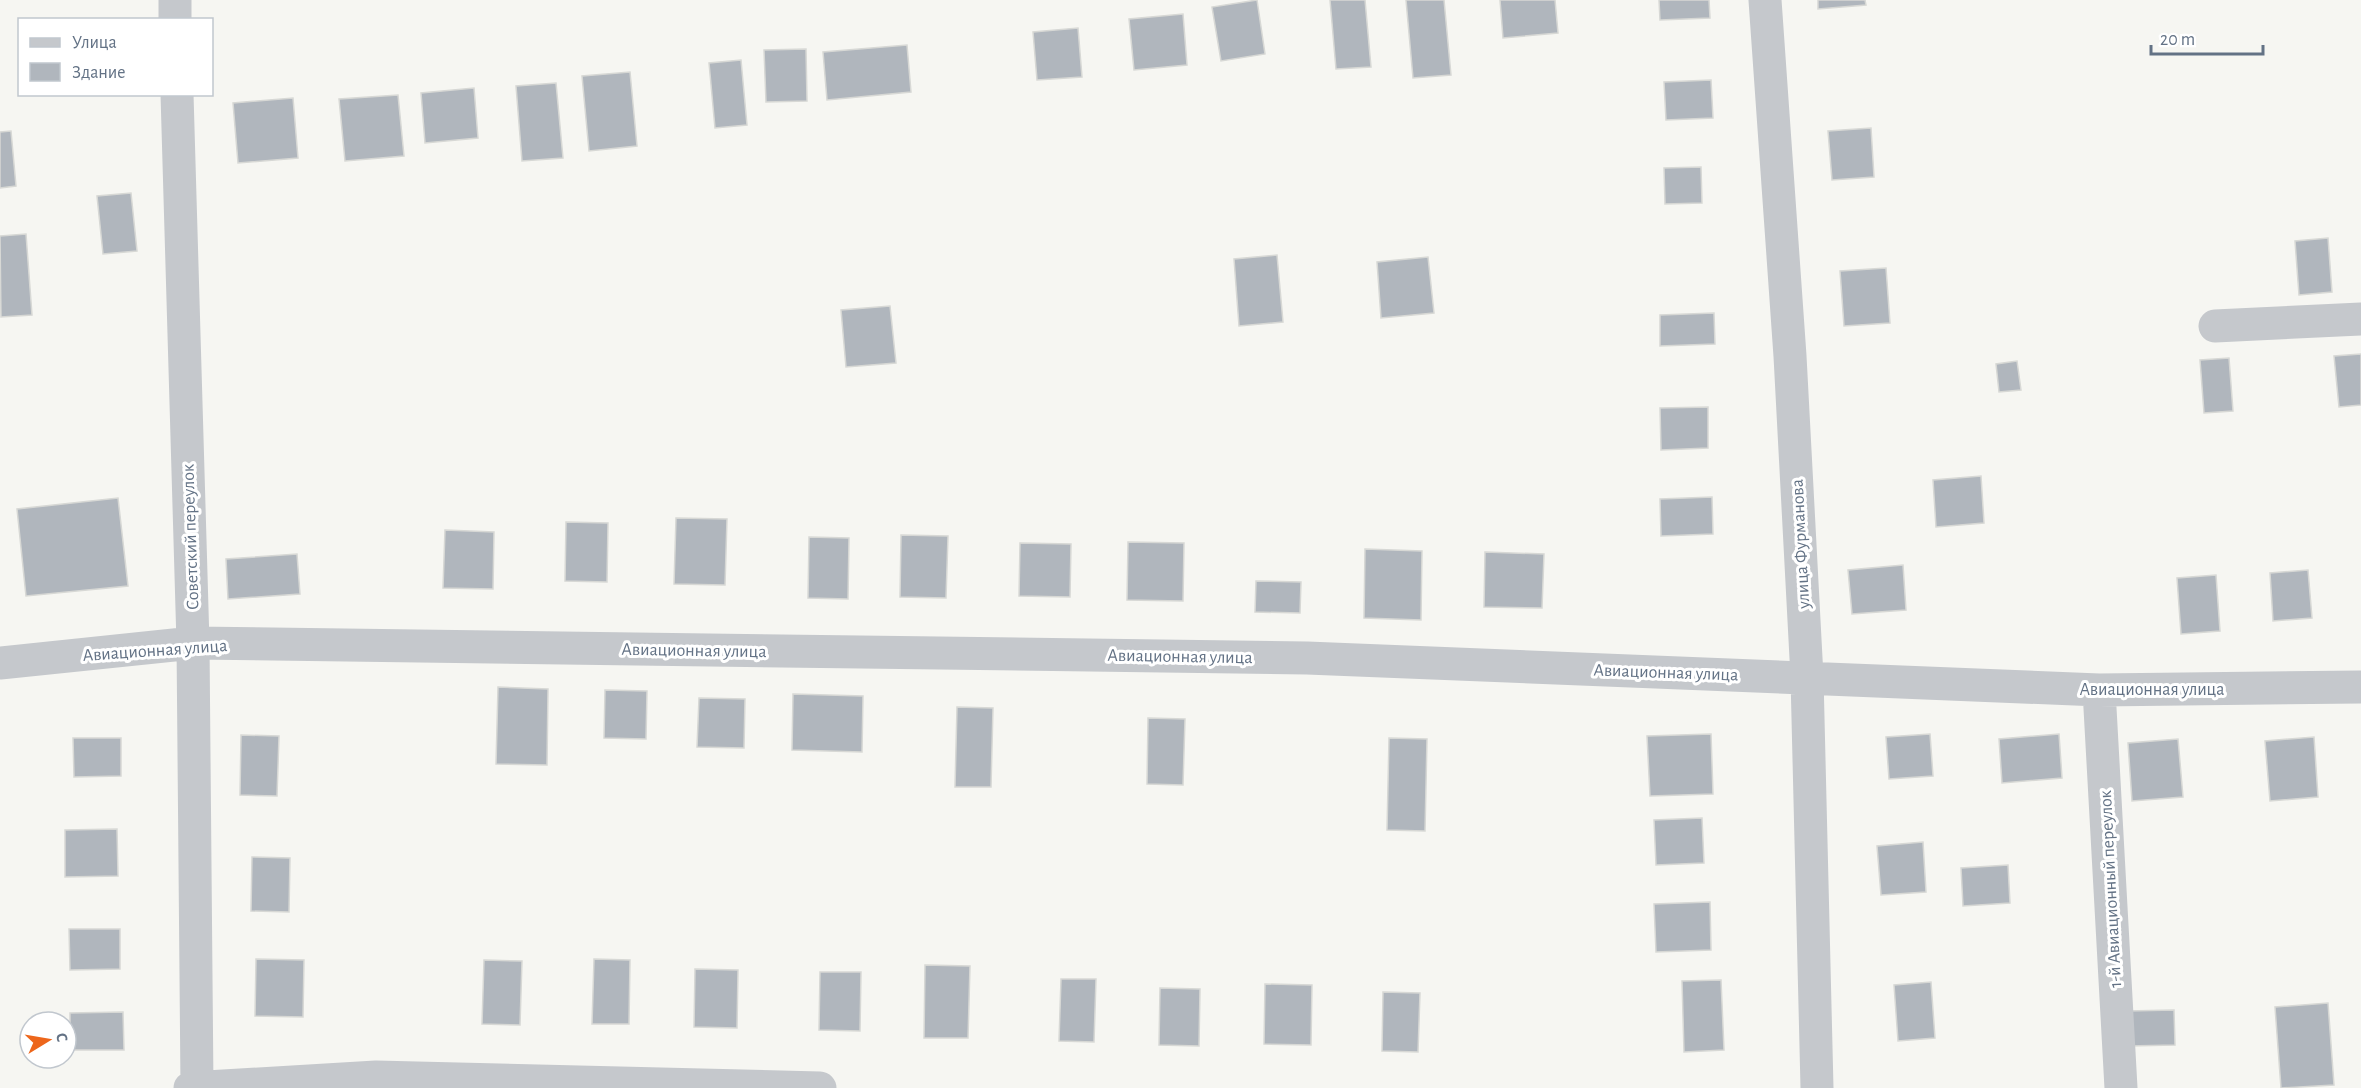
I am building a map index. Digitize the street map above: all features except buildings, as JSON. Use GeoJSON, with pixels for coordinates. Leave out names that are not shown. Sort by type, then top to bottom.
{"type":"FeatureCollection","features":[{"type":"Feature","properties":{"kind":"street"},"geometry":{"type":"LineString","coordinates":[[175,0],[175,18]]}},
{"type":"Feature","properties":{"kind":"street","name":"улица Фурманова"},"geometry":{"type":"LineString","coordinates":[[1765,0],[1790,356],[1807,677],[1817,1088]]}},
{"type":"Feature","properties":{"kind":"street","name":"Советский переулок"},"geometry":{"type":"LineString","coordinates":[[177,96],[193,643],[197,1088]]}},
{"type":"Feature","properties":{"kind":"street"},"geometry":{"type":"LineString","coordinates":[[2215,326],[2361,319]]}},
{"type":"Feature","properties":{"kind":"street","name":"Авиационная улица"},"geometry":{"type":"LineString","coordinates":[[0,663],[193,643],[1307,658],[2099,690],[2361,687]]}},
{"type":"Feature","properties":{"kind":"street","name":"1-й Авиационный переулок"},"geometry":{"type":"LineString","coordinates":[[2099,690],[2121,1088]]}},
{"type":"Feature","properties":{"kind":"street"},"geometry":{"type":"LineString","coordinates":[[190,1088],[376,1077],[820,1088]]}}]}
